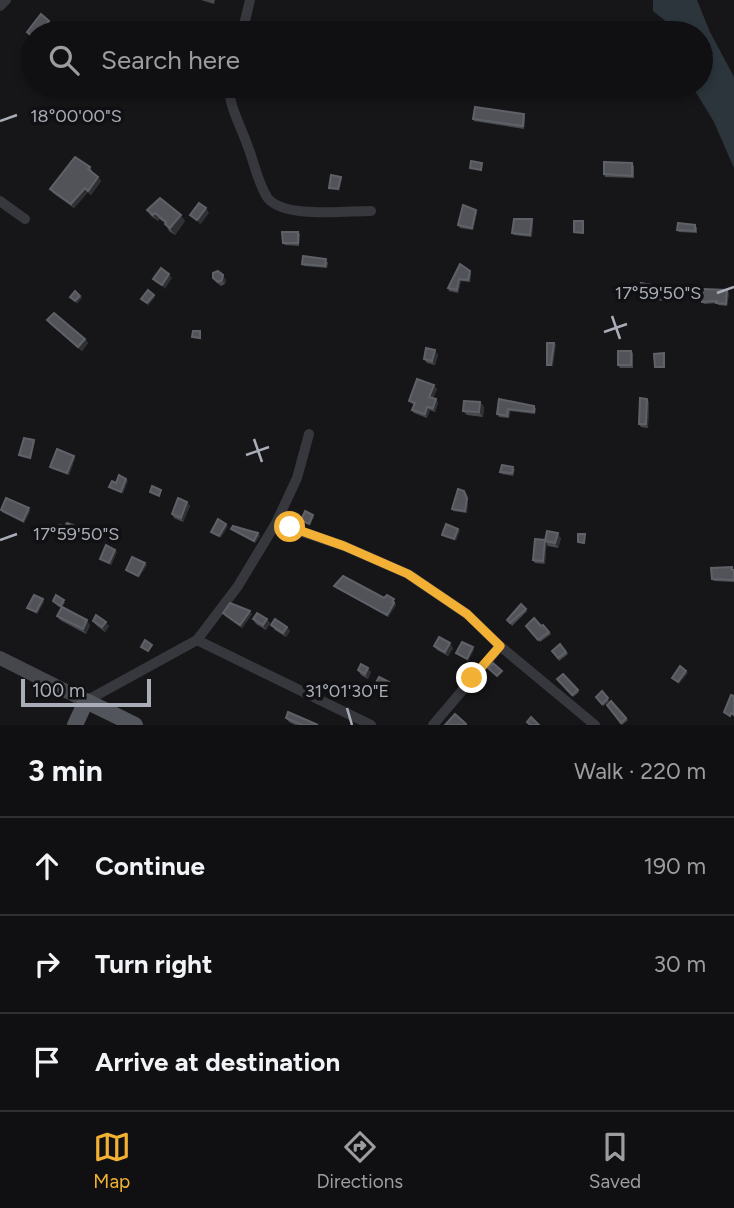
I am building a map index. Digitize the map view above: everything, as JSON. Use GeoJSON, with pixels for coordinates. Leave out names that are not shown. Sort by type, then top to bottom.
{"type":"FeatureCollection","features":[{"type":"Feature","properties":{"kind":"main road"},"geometry":{"type":"LineString","coordinates":[[0,659],[135,725]]}},
{"type":"Feature","properties":{"kind":"main road"},"geometry":{"type":"LineString","coordinates":[[75,725],[86,701]]}},
{"type":"Feature","properties":{"kind":"street"},"geometry":{"type":"LineString","coordinates":[[0,6],[6,0]]}},
{"type":"Feature","properties":{"kind":"street"},"geometry":{"type":"LineString","coordinates":[[246,21],[250,0]]}},
{"type":"Feature","properties":{"kind":"street"},"geometry":{"type":"LineString","coordinates":[[231,98],[232,108],[240,122],[264,190],[275,205],[294,211],[371,211]]}},
{"type":"Feature","properties":{"kind":"street"},"geometry":{"type":"LineString","coordinates":[[0,201],[25,219]]}},
{"type":"Feature","properties":{"kind":"street"},"geometry":{"type":"LineString","coordinates":[[86,701],[197,640],[238,586],[276,523],[297,478],[309,434]]}},
{"type":"Feature","properties":{"kind":"street"},"geometry":{"type":"LineString","coordinates":[[276,523],[344,546],[408,574],[467,614],[500,646],[595,725]]}},
{"type":"Feature","properties":{"kind":"street"},"geometry":{"type":"LineString","coordinates":[[197,640],[371,725]]}},
{"type":"Feature","properties":{"kind":"street"},"geometry":{"type":"LineString","coordinates":[[433,725],[500,646]]}},
{"type":"Feature","properties":{"kind":"shaded area"},"geometry":{"type":"Polygon","coordinates":[[[653,0],[697,0],[706,21],[666,21],[653,11],[653,0]]]}},
{"type":"Feature","properties":{"kind":"shaded area"},"geometry":{"type":"Polygon","coordinates":[[[713,38],[734,77],[734,168],[714,122],[699,98],[713,98],[713,38]]]}},
{"type":"Feature","properties":{"kind":"building"},"geometry":{"type":"Polygon","coordinates":[[[41,14],[49,21],[36,21],[41,14]]]}},
{"type":"Feature","properties":{"kind":"building"},"geometry":{"type":"Polygon","coordinates":[[[475,107],[524,114],[523,126],[473,119],[475,107]]]}},
{"type":"Feature","properties":{"kind":"building"},"geometry":{"type":"Polygon","coordinates":[[[75,157],[90,167],[88,169],[98,177],[88,191],[85,188],[71,204],[50,189],[75,157]]]}},
{"type":"Feature","properties":{"kind":"building"},"geometry":{"type":"Polygon","coordinates":[[[471,161],[482,163],[481,170],[470,168],[471,161]]]}},
{"type":"Feature","properties":{"kind":"building"},"geometry":{"type":"Polygon","coordinates":[[[604,162],[632,163],[632,176],[604,174],[604,162]]]}},
{"type":"Feature","properties":{"kind":"building"},"geometry":{"type":"Polygon","coordinates":[[[331,175],[341,177],[338,189],[329,188],[331,175]]]}},
{"type":"Feature","properties":{"kind":"building"},"geometry":{"type":"Polygon","coordinates":[[[160,198],[181,215],[170,228],[155,213],[153,215],[147,210],[160,198]]]}},
{"type":"Feature","properties":{"kind":"building"},"geometry":{"type":"Polygon","coordinates":[[[199,203],[206,208],[197,220],[190,215],[199,203]]]}},
{"type":"Feature","properties":{"kind":"building"},"geometry":{"type":"Polygon","coordinates":[[[463,205],[476,210],[472,228],[458,225],[463,205]]]}},
{"type":"Feature","properties":{"kind":"building"},"geometry":{"type":"Polygon","coordinates":[[[514,219],[532,219],[530,235],[512,233],[514,219]]]}},
{"type":"Feature","properties":{"kind":"building"},"geometry":{"type":"Polygon","coordinates":[[[574,221],[583,221],[583,233],[574,232],[574,221]]]}},
{"type":"Feature","properties":{"kind":"building"},"geometry":{"type":"Polygon","coordinates":[[[678,223],[695,225],[695,231],[677,230],[678,223]]]}},
{"type":"Feature","properties":{"kind":"building"},"geometry":{"type":"Polygon","coordinates":[[[282,232],[298,232],[298,243],[283,243],[282,232]]]}},
{"type":"Feature","properties":{"kind":"building"},"geometry":{"type":"Polygon","coordinates":[[[303,256],[326,259],[325,266],[302,264],[303,256]]]}},
{"type":"Feature","properties":{"kind":"building"},"geometry":{"type":"Polygon","coordinates":[[[460,264],[470,271],[468,280],[459,279],[457,290],[448,288],[460,264]]]}},
{"type":"Feature","properties":{"kind":"building"},"geometry":{"type":"Polygon","coordinates":[[[161,268],[169,274],[162,285],[153,279],[161,268]]]}},
{"type":"Feature","properties":{"kind":"building"},"geometry":{"type":"Polygon","coordinates":[[[218,271],[223,275],[218,282],[213,278],[213,273],[218,271]]]}},
{"type":"Feature","properties":{"kind":"building"},"geometry":{"type":"Polygon","coordinates":[[[641,283],[663,287],[662,299],[639,296],[641,283]]]}},
{"type":"Feature","properties":{"kind":"building"},"geometry":{"type":"Polygon","coordinates":[[[703,289],[727,290],[726,304],[716,303],[717,301],[702,302],[703,289]]]}},
{"type":"Feature","properties":{"kind":"building"},"geometry":{"type":"Polygon","coordinates":[[[148,290],[154,295],[147,303],[141,299],[148,290]]]}},
{"type":"Feature","properties":{"kind":"building"},"geometry":{"type":"Polygon","coordinates":[[[75,291],[80,296],[75,301],[70,297],[75,291]]]}},
{"type":"Feature","properties":{"kind":"building"},"geometry":{"type":"Polygon","coordinates":[[[54,313],[85,339],[78,347],[47,320],[54,313]]]}},
{"type":"Feature","properties":{"kind":"building"},"geometry":{"type":"Polygon","coordinates":[[[193,331],[200,331],[200,338],[192,337],[193,331]]]}},
{"type":"Feature","properties":{"kind":"building"},"geometry":{"type":"Polygon","coordinates":[[[547,343],[554,343],[551,365],[547,365],[547,343]]]}},
{"type":"Feature","properties":{"kind":"building"},"geometry":{"type":"Polygon","coordinates":[[[426,348],[435,350],[432,361],[424,359],[426,348]]]}},
{"type":"Feature","properties":{"kind":"building"},"geometry":{"type":"Polygon","coordinates":[[[618,351],[631,351],[631,365],[618,365],[618,351]]]}},
{"type":"Feature","properties":{"kind":"building"},"geometry":{"type":"Polygon","coordinates":[[[664,353],[664,367],[655,367],[654,354],[664,353]]]}},
{"type":"Feature","properties":{"kind":"building"},"geometry":{"type":"Polygon","coordinates":[[[417,379],[434,385],[429,397],[436,399],[433,408],[427,407],[425,414],[412,410],[415,403],[409,401],[417,379]]]}},
{"type":"Feature","properties":{"kind":"building"},"geometry":{"type":"Polygon","coordinates":[[[640,398],[647,399],[646,424],[639,424],[640,398]]]}},
{"type":"Feature","properties":{"kind":"building"},"geometry":{"type":"Polygon","coordinates":[[[499,399],[534,406],[534,412],[508,409],[507,416],[497,414],[499,399]]]}},
{"type":"Feature","properties":{"kind":"building"},"geometry":{"type":"Polygon","coordinates":[[[464,401],[480,402],[479,412],[463,411],[464,401]]]}},
{"type":"Feature","properties":{"kind":"building"},"geometry":{"type":"Polygon","coordinates":[[[24,438],[34,440],[30,458],[19,455],[24,438]]]}},
{"type":"Feature","properties":{"kind":"building"},"geometry":{"type":"Polygon","coordinates":[[[57,449],[74,456],[67,473],[50,467],[57,449]]]}},
{"type":"Feature","properties":{"kind":"building"},"geometry":{"type":"Polygon","coordinates":[[[502,465],[513,467],[512,473],[500,472],[502,465]]]}},
{"type":"Feature","properties":{"kind":"building"},"geometry":{"type":"Polygon","coordinates":[[[119,475],[126,479],[121,492],[109,487],[112,481],[116,483],[119,475]]]}},
{"type":"Feature","properties":{"kind":"building"},"geometry":{"type":"Polygon","coordinates":[[[152,486],[161,490],[159,496],[150,492],[152,486]]]}},
{"type":"Feature","properties":{"kind":"building"},"geometry":{"type":"Polygon","coordinates":[[[458,489],[464,491],[467,498],[465,511],[452,509],[458,489]]]}},
{"type":"Feature","properties":{"kind":"building"},"geometry":{"type":"Polygon","coordinates":[[[6,498],[29,508],[23,521],[1,510],[6,498]]]}},
{"type":"Feature","properties":{"kind":"building"},"geometry":{"type":"Polygon","coordinates":[[[178,498],[187,502],[181,518],[172,514],[178,498]]]}},
{"type":"Feature","properties":{"kind":"building"},"geometry":{"type":"Polygon","coordinates":[[[305,511],[313,515],[309,524],[301,520],[305,511]]]}},
{"type":"Feature","properties":{"kind":"building"},"geometry":{"type":"Polygon","coordinates":[[[218,519],[226,524],[219,536],[211,532],[218,519]]]}},
{"type":"Feature","properties":{"kind":"building"},"geometry":{"type":"Polygon","coordinates":[[[67,523],[73,525],[64,539],[55,534],[59,525],[65,526],[67,523]]]}},
{"type":"Feature","properties":{"kind":"building"},"geometry":{"type":"Polygon","coordinates":[[[446,524],[458,529],[454,539],[442,535],[446,524]]]}},
{"type":"Feature","properties":{"kind":"building"},"geometry":{"type":"Polygon","coordinates":[[[233,526],[258,533],[254,541],[231,529],[233,526]]]}},
{"type":"Feature","properties":{"kind":"building"},"geometry":{"type":"Polygon","coordinates":[[[547,531],[558,533],[555,543],[545,541],[547,531]]]}},
{"type":"Feature","properties":{"kind":"building"},"geometry":{"type":"Polygon","coordinates":[[[578,534],[585,534],[584,543],[578,542],[578,534]]]}},
{"type":"Feature","properties":{"kind":"building"},"geometry":{"type":"Polygon","coordinates":[[[535,539],[545,540],[543,561],[533,560],[535,539]]]}},
{"type":"Feature","properties":{"kind":"building"},"geometry":{"type":"Polygon","coordinates":[[[106,545],[115,550],[109,563],[100,559],[106,545]]]}},
{"type":"Feature","properties":{"kind":"building"},"geometry":{"type":"Polygon","coordinates":[[[132,557],[145,563],[138,576],[126,570],[132,557]]]}},
{"type":"Feature","properties":{"kind":"building"},"geometry":{"type":"Polygon","coordinates":[[[732,567],[734,580],[712,579],[711,568],[732,567]]]}},
{"type":"Feature","properties":{"kind":"building"},"geometry":{"type":"Polygon","coordinates":[[[343,576],[384,598],[387,595],[394,599],[387,615],[334,586],[343,576]]]}},
{"type":"Feature","properties":{"kind":"building"},"geometry":{"type":"Polygon","coordinates":[[[34,595],[43,599],[36,612],[27,608],[34,595]]]}},
{"type":"Feature","properties":{"kind":"building"},"geometry":{"type":"Polygon","coordinates":[[[56,595],[64,600],[60,606],[53,601],[56,595]]]}},
{"type":"Feature","properties":{"kind":"building"},"geometry":{"type":"Polygon","coordinates":[[[230,603],[250,611],[240,625],[223,613],[230,603]]]}},
{"type":"Feature","properties":{"kind":"building"},"geometry":{"type":"Polygon","coordinates":[[[521,604],[526,609],[510,623],[507,620],[521,604]]]}},
{"type":"Feature","properties":{"kind":"building"},"geometry":{"type":"Polygon","coordinates":[[[62,607],[87,620],[83,629],[57,616],[62,607]]]}},
{"type":"Feature","properties":{"kind":"building"},"geometry":{"type":"Polygon","coordinates":[[[257,613],[267,619],[263,625],[253,619],[257,613]]]}},
{"type":"Feature","properties":{"kind":"building"},"geometry":{"type":"Polygon","coordinates":[[[96,615],[106,622],[102,627],[93,621],[96,615]]]}},
{"type":"Feature","properties":{"kind":"building"},"geometry":{"type":"Polygon","coordinates":[[[534,618],[549,632],[538,640],[526,626],[534,618]]]}},
{"type":"Feature","properties":{"kind":"building"},"geometry":{"type":"Polygon","coordinates":[[[275,619],[287,627],[283,633],[271,625],[275,619]]]}},
{"type":"Feature","properties":{"kind":"building"},"geometry":{"type":"Polygon","coordinates":[[[439,637],[450,643],[445,652],[434,646],[439,637]]]}},
{"type":"Feature","properties":{"kind":"building"},"geometry":{"type":"Polygon","coordinates":[[[145,640],[152,645],[148,651],[141,647],[145,640]]]}},
{"type":"Feature","properties":{"kind":"building"},"geometry":{"type":"Polygon","coordinates":[[[462,642],[473,647],[467,659],[456,653],[462,642]]]}},
{"type":"Feature","properties":{"kind":"building"},"geometry":{"type":"Polygon","coordinates":[[[560,644],[566,652],[558,658],[552,651],[560,644]]]}},
{"type":"Feature","properties":{"kind":"building"},"geometry":{"type":"Polygon","coordinates":[[[493,663],[502,671],[497,676],[488,668],[493,663]]]}},
{"type":"Feature","properties":{"kind":"building"},"geometry":{"type":"Polygon","coordinates":[[[361,664],[368,668],[365,674],[358,670],[361,664]]]}},
{"type":"Feature","properties":{"kind":"building"},"geometry":{"type":"Polygon","coordinates":[[[680,666],[686,671],[678,682],[672,678],[680,666]]]}},
{"type":"Feature","properties":{"kind":"building"},"geometry":{"type":"Polygon","coordinates":[[[563,674],[578,690],[572,695],[557,679],[563,674]]]}},
{"type":"Feature","properties":{"kind":"building"},"geometry":{"type":"Polygon","coordinates":[[[379,677],[389,682],[383,691],[374,686],[379,677]]]}},
{"type":"Feature","properties":{"kind":"building"},"geometry":{"type":"Polygon","coordinates":[[[602,691],[608,698],[602,704],[596,697],[602,691]]]}},
{"type":"Feature","properties":{"kind":"building"},"geometry":{"type":"Polygon","coordinates":[[[731,695],[734,696],[734,715],[731,713],[730,716],[724,712],[731,695]]]}},
{"type":"Feature","properties":{"kind":"building"},"geometry":{"type":"Polygon","coordinates":[[[611,701],[626,718],[621,723],[607,705],[611,701]]]}},
{"type":"Feature","properties":{"kind":"building"},"geometry":{"type":"Polygon","coordinates":[[[288,712],[318,725],[302,725],[286,718],[288,712]]]}},
{"type":"Feature","properties":{"kind":"building"},"geometry":{"type":"Polygon","coordinates":[[[455,714],[466,724],[466,725],[445,725],[455,714]]]}},
{"type":"Feature","properties":{"kind":"building"},"geometry":{"type":"Polygon","coordinates":[[[531,717],[539,725],[530,725],[527,722],[531,717]]]}},
{"type":"Feature","properties":{"kind":"route"},"geometry":{"type":"LineString","coordinates":[[290,527],[344,546],[408,574],[433,594],[467,614],[500,646],[472,678]]}}]}
